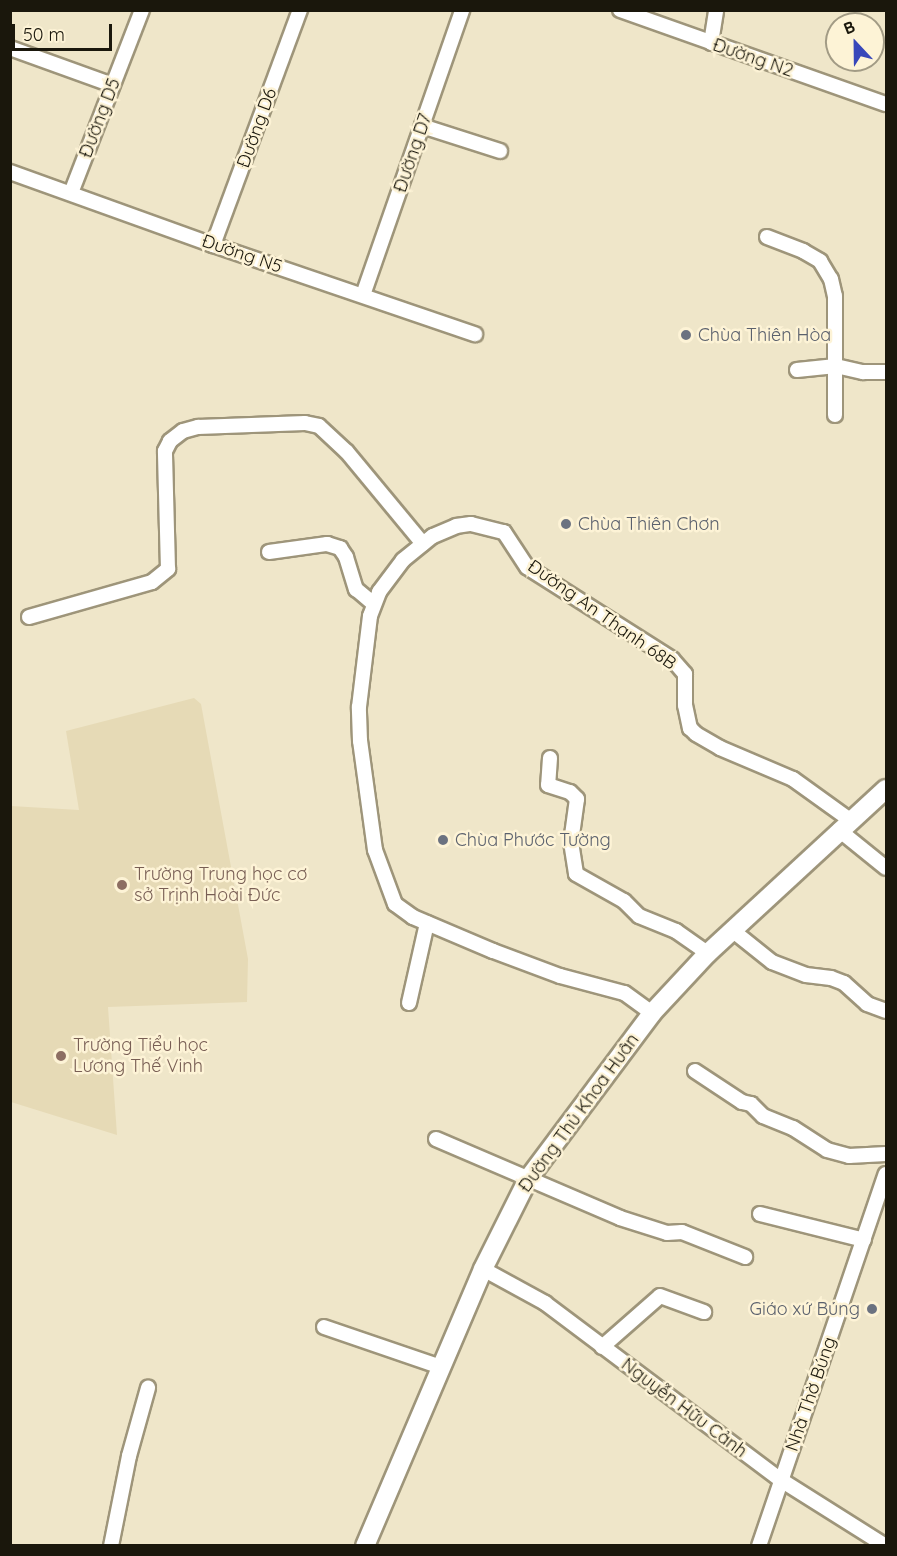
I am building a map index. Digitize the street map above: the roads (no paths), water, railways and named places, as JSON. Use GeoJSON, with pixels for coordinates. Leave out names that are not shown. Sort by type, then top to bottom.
{"type":"FeatureCollection","features":[{"type":"Feature","properties":{"kind":"main road","name":"Đường Thủ Khoa Huân"},"geometry":{"type":"LineString","coordinates":[[365,1545],[483,1269],[528,1179],[652,1013],[732,930],[886,789]]}},
{"type":"Feature","properties":{"kind":"street","name":"Đường D5"},"geometry":{"type":"LineString","coordinates":[[70,193],[142,10]]}},
{"type":"Feature","properties":{"kind":"street","name":"Đường D6"},"geometry":{"type":"LineString","coordinates":[[213,245],[300,10]]}},
{"type":"Feature","properties":{"kind":"street","name":"Đường D7"},"geometry":{"type":"LineString","coordinates":[[363,295],[462,10]]}},
{"type":"Feature","properties":{"kind":"street","name":"Đường N2"},"geometry":{"type":"LineString","coordinates":[[620,10],[886,104]]}},
{"type":"Feature","properties":{"kind":"street"},"geometry":{"type":"LineString","coordinates":[[711,43],[716,10]]}},
{"type":"Feature","properties":{"kind":"street"},"geometry":{"type":"LineString","coordinates":[[10,48],[113,85]]}},
{"type":"Feature","properties":{"kind":"street"},"geometry":{"type":"LineString","coordinates":[[422,126],[500,151]]}},
{"type":"Feature","properties":{"kind":"street","name":"Đường N5"},"geometry":{"type":"LineString","coordinates":[[10,172],[213,245],[475,334]]}},
{"type":"Feature","properties":{"kind":"street"},"geometry":{"type":"LineString","coordinates":[[767,237],[803,251],[820,261],[828,271],[835,297],[835,415]]}},
{"type":"Feature","properties":{"kind":"street"},"geometry":{"type":"LineString","coordinates":[[797,370],[836,366],[863,372],[886,372]]}},
{"type":"Feature","properties":{"kind":"street"},"geometry":{"type":"LineString","coordinates":[[29,617],[152,582],[168,569],[165,451],[170,441],[183,431],[198,427],[305,423],[319,426],[347,452],[423,544]]}},
{"type":"Feature","properties":{"kind":"street","name":"Đường An Thạnh 68B"},"geometry":{"type":"LineString","coordinates":[[652,1013],[624,993],[560,976],[413,917],[395,904],[375,850],[360,741],[359,707],[364,650],[374,604],[379,592],[403,560],[433,536],[456,526],[471,524],[504,532],[527,567],[672,659],[685,674],[685,705],[690,728],[696,734],[720,748],[793,778],[845,825],[886,868]]}},
{"type":"Feature","properties":{"kind":"street"},"geometry":{"type":"LineString","coordinates":[[269,552],[327,544],[340,548],[346,557],[356,589],[374,604]]}},
{"type":"Feature","properties":{"kind":"street"},"geometry":{"type":"LineString","coordinates":[[550,758],[549,785],[570,792],[577,799],[571,842],[576,874],[624,901],[639,916],[676,931],[708,953]]}},
{"type":"Feature","properties":{"kind":"street"},"geometry":{"type":"LineString","coordinates":[[409,1003],[427,923]]}},
{"type":"Feature","properties":{"kind":"street"},"geometry":{"type":"LineString","coordinates":[[732,930],[772,962],[787,970],[838,980],[867,1004],[886,1011]]}},
{"type":"Feature","properties":{"kind":"street"},"geometry":{"type":"LineString","coordinates":[[695,1071],[742,1102],[751,1104],[763,1116],[793,1128],[827,1150],[849,1156],[886,1154]]}},
{"type":"Feature","properties":{"kind":"street"},"geometry":{"type":"LineString","coordinates":[[436,1139],[620,1218],[667,1233],[682,1232],[745,1257]]}},
{"type":"Feature","properties":{"kind":"street","name":"Nhà Thờ Búng"},"geometry":{"type":"LineString","coordinates":[[759,1545],[886,1174]]}},
{"type":"Feature","properties":{"kind":"street"},"geometry":{"type":"LineString","coordinates":[[760,1214],[864,1240]]}},
{"type":"Feature","properties":{"kind":"street","name":"Nguyễn Hữu Cảnh"},"geometry":{"type":"LineString","coordinates":[[483,1269],[545,1303],[781,1480],[886,1545]]}},
{"type":"Feature","properties":{"kind":"street"},"geometry":{"type":"LineString","coordinates":[[602,1347],[660,1296],[704,1312]]}},
{"type":"Feature","properties":{"kind":"street"},"geometry":{"type":"LineString","coordinates":[[324,1327],[441,1367]]}},
{"type":"Feature","properties":{"kind":"street"},"geometry":{"type":"LineString","coordinates":[[111,1545],[129,1456],[148,1388]]}},
{"type":"Feature","properties":{"kind":"place","name":"Chùa Thiên Hòa"},"geometry":{"type":"Point","coordinates":[686,335]}},
{"type":"Feature","properties":{"kind":"place","name":"Chùa Thiên Chơn"},"geometry":{"type":"Point","coordinates":[566,524]}},
{"type":"Feature","properties":{"kind":"place","name":"Chùa Phước Tường"},"geometry":{"type":"Point","coordinates":[443,840]}},
{"type":"Feature","properties":{"kind":"place","name":"Trường Trung học cơ sở Trịnh Hoài Đức"},"geometry":{"type":"Point","coordinates":[122,885]}},
{"type":"Feature","properties":{"kind":"place","name":"Trường Tiểu học Lương Thế Vinh"},"geometry":{"type":"Point","coordinates":[61,1056]}},
{"type":"Feature","properties":{"kind":"place","name":"Giáo xứ Búng"},"geometry":{"type":"Point","coordinates":[872,1309]}}]}
